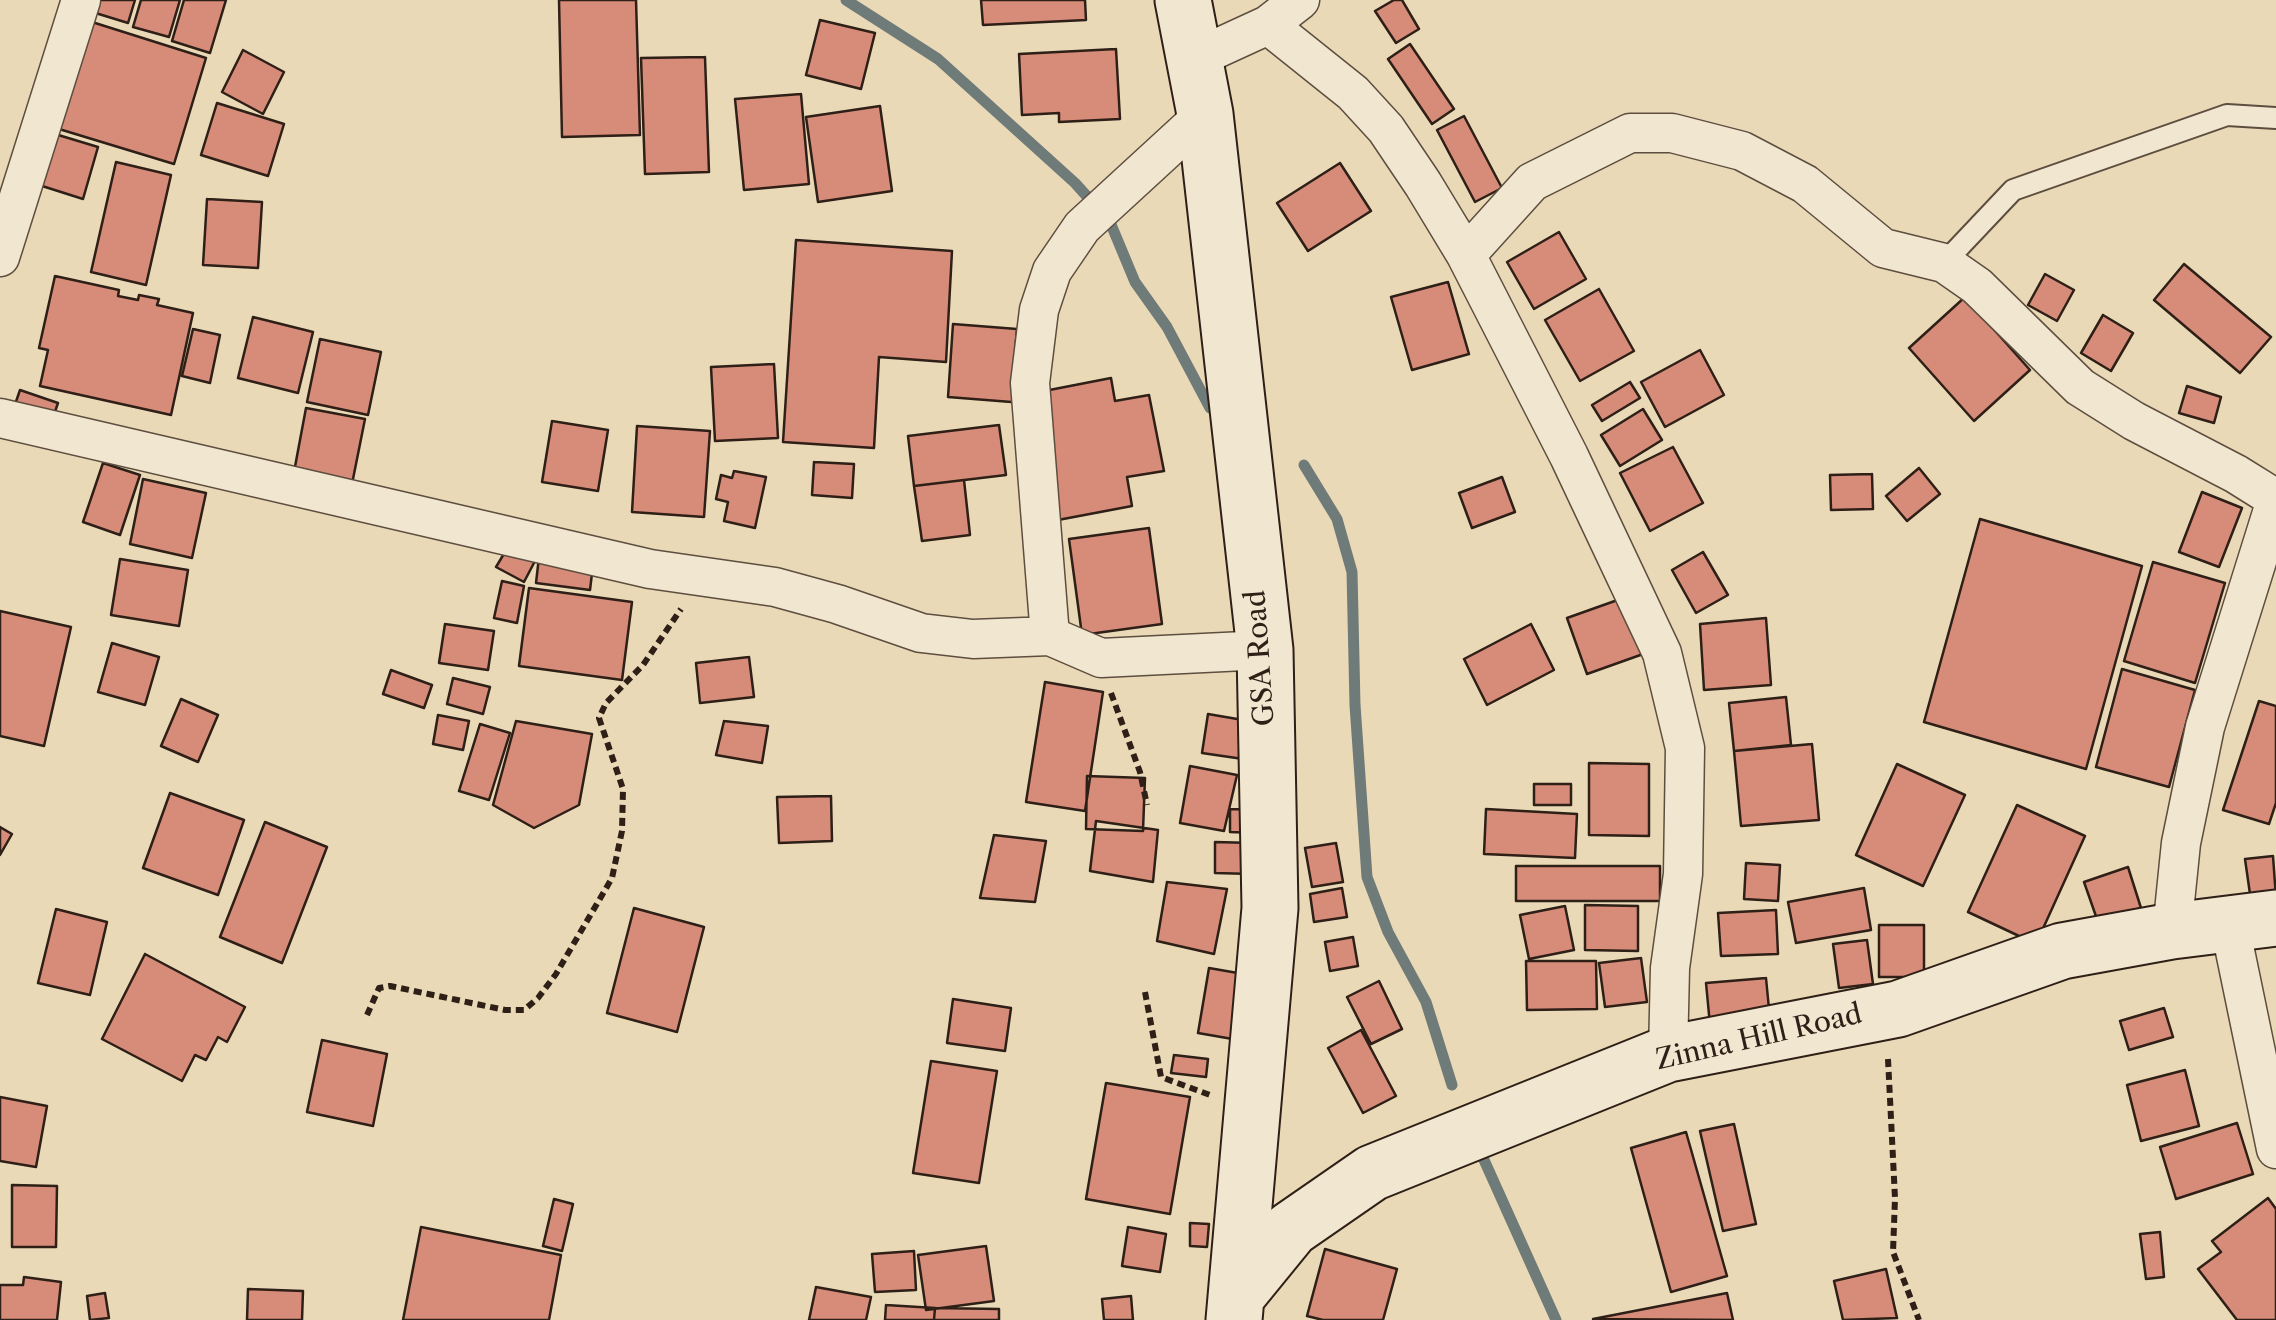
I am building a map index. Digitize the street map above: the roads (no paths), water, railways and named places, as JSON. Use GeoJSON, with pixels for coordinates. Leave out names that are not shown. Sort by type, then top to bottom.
{"type":"FeatureCollection","features":[{"type":"Feature","properties":{"kind":"street"},"geometry":{"type":"LineString","coordinates":[[0,258],[81,0]]}},
{"type":"Feature","properties":{"kind":"street","name":"GSA Road"},"geometry":{"type":"LineString","coordinates":[[1183,0],[1205,114],[1265,650],[1270,908],[1236,1307]]}},
{"type":"Feature","properties":{"kind":"street"},"geometry":{"type":"LineString","coordinates":[[1194,59],[1268,25],[1300,0]]}},
{"type":"Feature","properties":{"kind":"street"},"geometry":{"type":"LineString","coordinates":[[1268,25],[1353,93],[1386,129],[1466,255],[1569,456],[1662,654],[1685,748],[1683,874],[1670,968],[1668,1054]]}},
{"type":"Feature","properties":{"kind":"street"},"geometry":{"type":"LineString","coordinates":[[1050,636],[1030,382],[1039,310],[1052,271],[1082,226],[1205,114]]}},
{"type":"Feature","properties":{"kind":"street"},"geometry":{"type":"LineString","coordinates":[[1466,255],[1532,182],[1630,134],[1672,133],[1742,152],[1805,184],[1883,248],[1944,263],[1976,286],[2080,387],[2276,499],[2205,727],[2181,843],[2172,931]]}},
{"type":"Feature","properties":{"kind":"street"},"geometry":{"type":"LineString","coordinates":[[0,418],[650,569],[775,587],[920,633],[973,639],[1050,636],[1101,658],[1265,650]]}},
{"type":"Feature","properties":{"kind":"street"},"geometry":{"type":"LineString","coordinates":[[2253,920],[2276,1149]]}},
{"type":"Feature","properties":{"kind":"street","name":"Zinna Hill Road"},"geometry":{"type":"LineString","coordinates":[[1236,1307],[1291,1229],[1372,1173],[1668,1054],[1898,1009],[2062,951],[2253,920]]}},
{"type":"Feature","properties":{"kind":"lane"},"geometry":{"type":"LineString","coordinates":[[1944,263],[2013,190],[2227,114],[2276,118]]}},
{"type":"Feature","properties":{"kind":"waterway"},"geometry":{"type":"LineString","coordinates":[[846,0],[938,59],[1075,183],[1110,222],[1135,282],[1167,327],[1210,408]]}},
{"type":"Feature","properties":{"kind":"waterway"},"geometry":{"type":"LineString","coordinates":[[1304,465],[1337,519],[1352,572],[1355,705],[1367,877],[1388,932],[1426,1002],[1452,1085]]}},
{"type":"Feature","properties":{"kind":"waterway"},"geometry":{"type":"LineString","coordinates":[[1480,1151],[1556,1320]]}}]}
